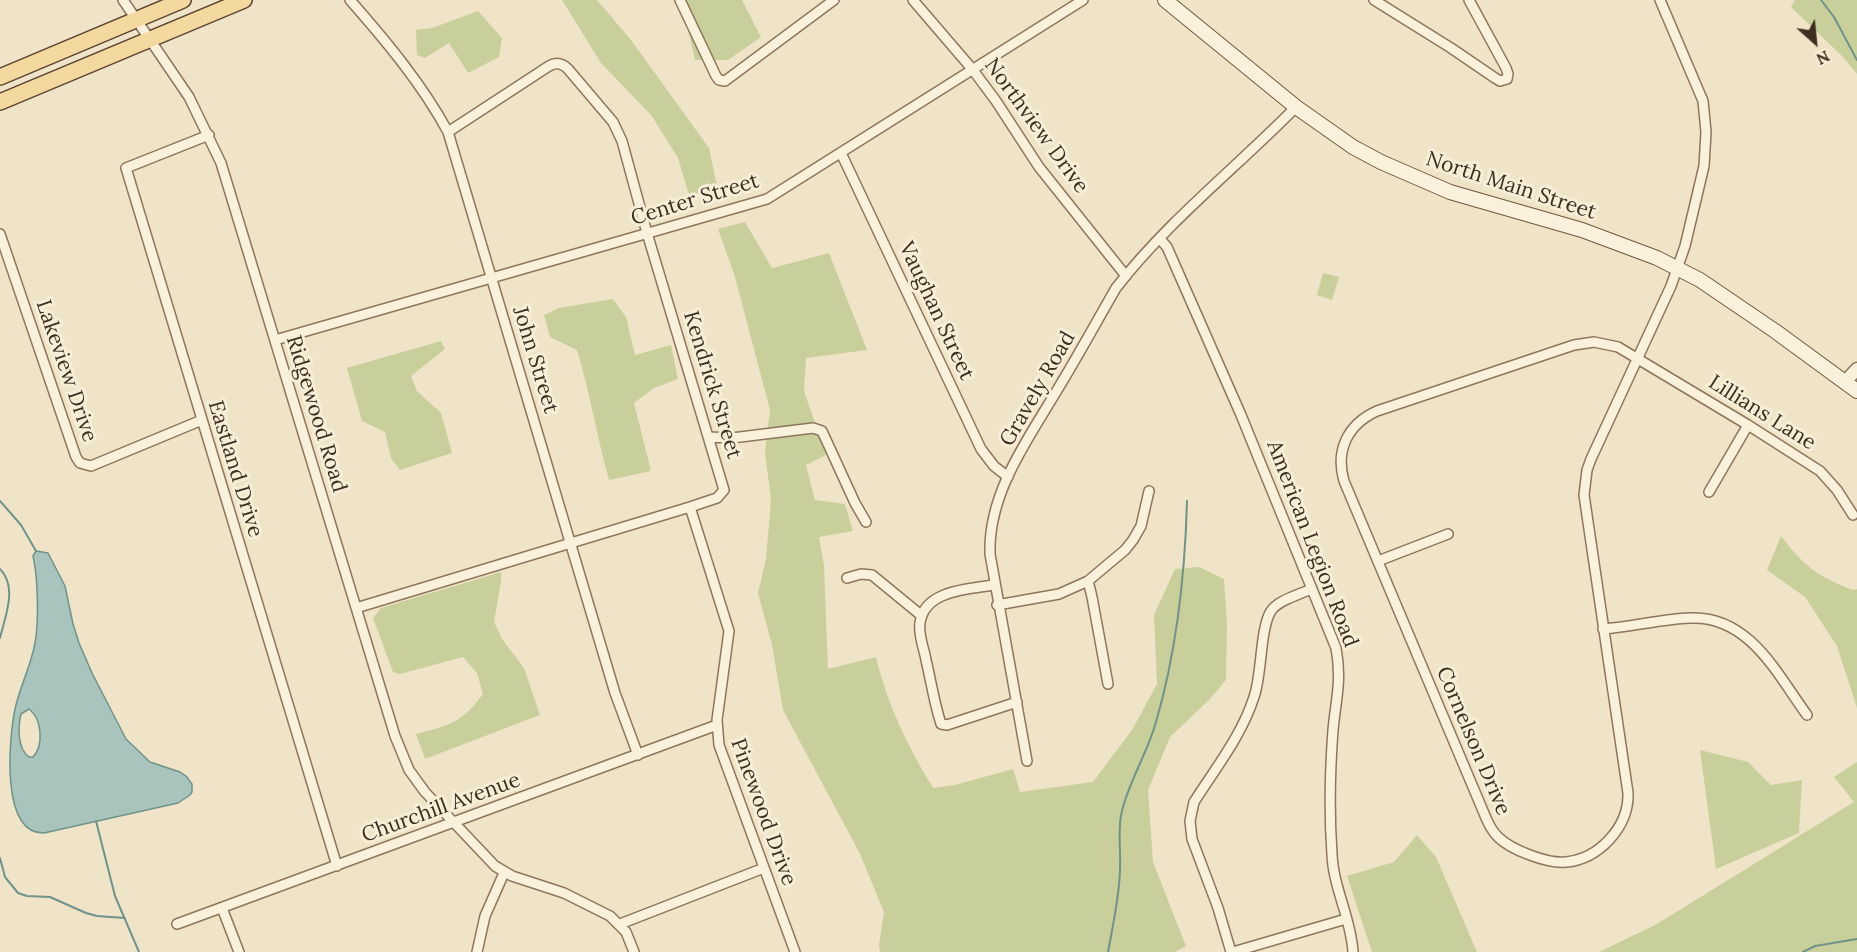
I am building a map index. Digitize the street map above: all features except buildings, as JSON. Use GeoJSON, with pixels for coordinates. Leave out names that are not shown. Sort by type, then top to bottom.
{"type":"FeatureCollection","features":[{"type":"Feature","properties":{"kind":"main road"},"geometry":{"type":"LineString","coordinates":[[0,77],[183,0]]}},
{"type":"Feature","properties":{"kind":"main road"},"geometry":{"type":"LineString","coordinates":[[0,102],[244,0]]}},
{"type":"Feature","properties":{"kind":"main road","name":"North Main Street"},"geometry":{"type":"LineString","coordinates":[[1165,0],[1296,107],[1353,147],[1422,181],[1477,201],[1606,238],[1677,268],[1700,280],[1857,391]]}},
{"type":"Feature","properties":{"kind":"street","name":"Ridgewood Road"},"geometry":{"type":"LineString","coordinates":[[123,0],[189,97],[221,164],[395,736],[404,759],[425,792],[452,823],[504,873]]}},
{"type":"Feature","properties":{"kind":"street","name":"John Street"},"geometry":{"type":"LineString","coordinates":[[350,0],[379,32],[448,132],[615,693],[638,755]]}},
{"type":"Feature","properties":{"kind":"street"},"geometry":{"type":"LineString","coordinates":[[680,0],[716,75],[719,80],[724,81],[834,0]]}},
{"type":"Feature","properties":{"kind":"street","name":"Northview Drive"},"geometry":{"type":"LineString","coordinates":[[913,0],[973,70],[1040,167],[1126,276]]}},
{"type":"Feature","properties":{"kind":"street","name":"Center Street"},"geometry":{"type":"LineString","coordinates":[[275,340],[767,199],[1083,0]]}},
{"type":"Feature","properties":{"kind":"street"},"geometry":{"type":"LineString","coordinates":[[1374,0],[1500,81],[1507,79],[1506,68],[1469,0]]}},
{"type":"Feature","properties":{"kind":"street","name":"Cornelson Drive"},"geometry":{"type":"LineString","coordinates":[[1637,358],[1618,347],[1603,343],[1574,345],[1377,411],[1360,420],[1351,429],[1341,453],[1344,481],[1489,825],[1509,846],[1548,861],[1568,862],[1587,856],[1598,849],[1618,829],[1627,808],[1628,793],[1585,506],[1585,483],[1591,459],[1671,286],[1685,246],[1700,186],[1706,148],[1705,113],[1701,95],[1660,0]]}},
{"type":"Feature","properties":{"kind":"street","name":"Kendrick Street"},"geometry":{"type":"LineString","coordinates":[[356,608],[690,507],[720,496],[724,490],[618,131],[607,114],[562,64],[555,63],[448,132]]}},
{"type":"Feature","properties":{"kind":"street","name":"Gravely Road"},"geometry":{"type":"LineString","coordinates":[[1027,761],[990,554],[990,534],[1001,492],[1106,305],[1126,276],[1160,239],[1296,107]]}},
{"type":"Feature","properties":{"kind":"street","name":"Eastland Drive"},"geometry":{"type":"LineString","coordinates":[[209,135],[126,168],[337,866]]}},
{"type":"Feature","properties":{"kind":"street","name":"Vaughan Street"},"geometry":{"type":"LineString","coordinates":[[842,153],[981,449],[994,466],[1008,477]]}},
{"type":"Feature","properties":{"kind":"street","name":"Lakeview Drive"},"geometry":{"type":"LineString","coordinates":[[0,234],[80,463],[91,466],[202,420]]}},
{"type":"Feature","properties":{"kind":"street","name":"American Legion Road"},"geometry":{"type":"LineString","coordinates":[[1160,239],[1171,257],[1241,415],[1311,590],[1333,637],[1340,670],[1332,755],[1331,852],[1335,879],[1353,952]]}},
{"type":"Feature","properties":{"kind":"street","name":"Lillians Lane"},"geometry":{"type":"LineString","coordinates":[[1637,358],[1820,471],[1837,490],[1853,515]]}},
{"type":"Feature","properties":{"kind":"street"},"geometry":{"type":"LineString","coordinates":[[1845,382],[1857,369]]}},
{"type":"Feature","properties":{"kind":"street"},"geometry":{"type":"LineString","coordinates":[[1709,492],[1748,425]]}},
{"type":"Feature","properties":{"kind":"street"},"geometry":{"type":"LineString","coordinates":[[708,437],[732,438],[813,428],[822,431],[855,503],[867,522]]}},
{"type":"Feature","properties":{"kind":"street"},"geometry":{"type":"LineString","coordinates":[[998,605],[1059,594],[1088,581],[1133,540],[1141,526],[1149,491]]}},
{"type":"Feature","properties":{"kind":"street","name":"Pinewood Drive"},"geometry":{"type":"LineString","coordinates":[[690,507],[729,630],[717,725],[719,745],[795,952]]}},
{"type":"Feature","properties":{"kind":"street"},"geometry":{"type":"LineString","coordinates":[[1378,561],[1448,534]]}},
{"type":"Feature","properties":{"kind":"street"},"geometry":{"type":"LineString","coordinates":[[847,578],[872,574],[922,616]]}},
{"type":"Feature","properties":{"kind":"street"},"geometry":{"type":"LineString","coordinates":[[1088,581],[1108,684]]}},
{"type":"Feature","properties":{"kind":"street"},"geometry":{"type":"LineString","coordinates":[[994,585],[941,596],[926,608],[922,616],[921,640],[941,724],[948,725],[1017,702]]}},
{"type":"Feature","properties":{"kind":"street"},"geometry":{"type":"LineString","coordinates":[[1311,590],[1271,610],[1265,626],[1261,667],[1254,698],[1240,729],[1194,802],[1191,813],[1192,839],[1232,952],[1346,919]]}},
{"type":"Feature","properties":{"kind":"street"},"geometry":{"type":"LineString","coordinates":[[1603,629],[1690,618],[1708,619],[1724,624],[1742,633],[1758,648],[1807,715]]}},
{"type":"Feature","properties":{"kind":"street","name":"Churchill Avenue"},"geometry":{"type":"LineString","coordinates":[[177,924],[717,725]]}},
{"type":"Feature","properties":{"kind":"street"},"geometry":{"type":"LineString","coordinates":[[620,924],[764,868]]}},
{"type":"Feature","properties":{"kind":"street"},"geometry":{"type":"LineString","coordinates":[[477,952],[485,916],[504,873],[564,893],[610,916],[626,932],[634,952]]}},
{"type":"Feature","properties":{"kind":"street"},"geometry":{"type":"LineString","coordinates":[[222,908],[239,952]]}},
{"type":"Feature","properties":{"kind":"green space"},"geometry":{"type":"Polygon","coordinates":[[[562,0],[597,0],[631,40],[709,148],[718,191],[689,195],[678,158],[651,115],[601,63],[562,0]]]}},
{"type":"Feature","properties":{"kind":"green space"},"geometry":{"type":"Polygon","coordinates":[[[681,0],[742,0],[761,37],[728,60],[695,60],[681,0]]]}},
{"type":"Feature","properties":{"kind":"green space"},"geometry":{"type":"Polygon","coordinates":[[[1795,0],[1857,0],[1857,74],[1843,57],[1791,7],[1795,0]]]}},
{"type":"Feature","properties":{"kind":"green space"},"geometry":{"type":"Polygon","coordinates":[[[478,11],[502,38],[499,57],[468,73],[449,43],[425,58],[417,55],[416,30],[432,28],[478,11]]]}},
{"type":"Feature","properties":{"kind":"green space"},"geometry":{"type":"Polygon","coordinates":[[[745,222],[772,268],[829,253],[867,350],[806,358],[804,391],[826,455],[806,465],[815,500],[845,504],[853,531],[819,537],[824,565],[828,669],[876,657],[899,725],[933,788],[955,785],[1013,769],[1020,792],[1093,782],[1132,730],[1157,684],[1154,615],[1175,569],[1199,567],[1224,579],[1227,622],[1226,680],[1210,699],[1170,737],[1148,790],[1153,862],[1186,946],[1175,952],[880,952],[884,912],[859,852],[783,710],[772,645],[758,593],[766,559],[771,500],[765,452],[770,410],[735,277],[718,229],[745,222]]]}},
{"type":"Feature","properties":{"kind":"green space"},"geometry":{"type":"Polygon","coordinates":[[[1323,273],[1339,277],[1332,300],[1317,295],[1323,273]]]}},
{"type":"Feature","properties":{"kind":"green space"},"geometry":{"type":"Polygon","coordinates":[[[613,299],[626,317],[635,355],[671,345],[678,379],[654,388],[634,403],[651,471],[609,480],[577,350],[550,337],[544,315],[559,308],[613,299]]]}},
{"type":"Feature","properties":{"kind":"green space"},"geometry":{"type":"Polygon","coordinates":[[[441,341],[445,349],[411,376],[417,391],[441,413],[452,453],[400,470],[391,458],[385,432],[362,421],[347,368],[441,341]]]}},
{"type":"Feature","properties":{"kind":"green space"},"geometry":{"type":"Polygon","coordinates":[[[1781,536],[1797,556],[1812,569],[1841,585],[1853,590],[1857,589],[1857,708],[1837,646],[1805,597],[1767,570],[1781,536]]]}},
{"type":"Feature","properties":{"kind":"green space"},"geometry":{"type":"Polygon","coordinates":[[[501,572],[494,622],[502,639],[524,668],[540,715],[425,759],[416,734],[447,725],[468,711],[483,694],[477,673],[463,657],[400,674],[393,672],[373,618],[381,608],[501,572]]]}},
{"type":"Feature","properties":{"kind":"green space"},"geometry":{"type":"Polygon","coordinates":[[[1700,750],[1748,762],[1771,785],[1802,780],[1799,833],[1716,869],[1700,750]]]}},
{"type":"Feature","properties":{"kind":"green space"},"geometry":{"type":"Polygon","coordinates":[[[1857,762],[1857,952],[1599,952],[1657,924],[1854,802],[1834,777],[1857,762]]]}},
{"type":"Feature","properties":{"kind":"green space"},"geometry":{"type":"Polygon","coordinates":[[[1417,835],[1436,857],[1477,952],[1372,952],[1347,876],[1394,862],[1417,835]]]}},
{"type":"Feature","properties":{"kind":"water"},"geometry":{"type":"Polygon","coordinates":[[[36,551],[48,553],[65,586],[79,643],[126,739],[150,762],[180,772],[192,784],[190,795],[178,803],[44,833],[30,829],[20,818],[14,802],[11,783],[11,741],[15,709],[35,643],[37,587],[33,556],[36,551]],[[29,709],[21,714],[19,725],[20,743],[29,757],[33,757],[37,752],[40,739],[39,725],[29,709]]]}},
{"type":"Feature","properties":{"kind":"waterway"},"geometry":{"type":"LineString","coordinates":[[1821,0],[1834,17],[1857,60]]}},
{"type":"Feature","properties":{"kind":"waterway"},"geometry":{"type":"LineString","coordinates":[[0,501],[21,525],[36,551]]}},
{"type":"Feature","properties":{"kind":"waterway"},"geometry":{"type":"LineString","coordinates":[[1108,952],[1119,881],[1121,815],[1126,796],[1156,722],[1175,640],[1182,585],[1187,501]]}},
{"type":"Feature","properties":{"kind":"waterway"},"geometry":{"type":"LineString","coordinates":[[0,569],[5,576],[9,593],[0,638]]}},
{"type":"Feature","properties":{"kind":"waterway"},"geometry":{"type":"LineString","coordinates":[[96,821],[115,896],[139,952]]}},
{"type":"Feature","properties":{"kind":"waterway"},"geometry":{"type":"LineString","coordinates":[[0,858],[5,877],[18,893],[27,896],[50,897],[97,916],[125,918]]}},
{"type":"Feature","properties":{"kind":"waterway"},"geometry":{"type":"LineString","coordinates":[[1803,952],[1815,946],[1857,939]]}}]}
